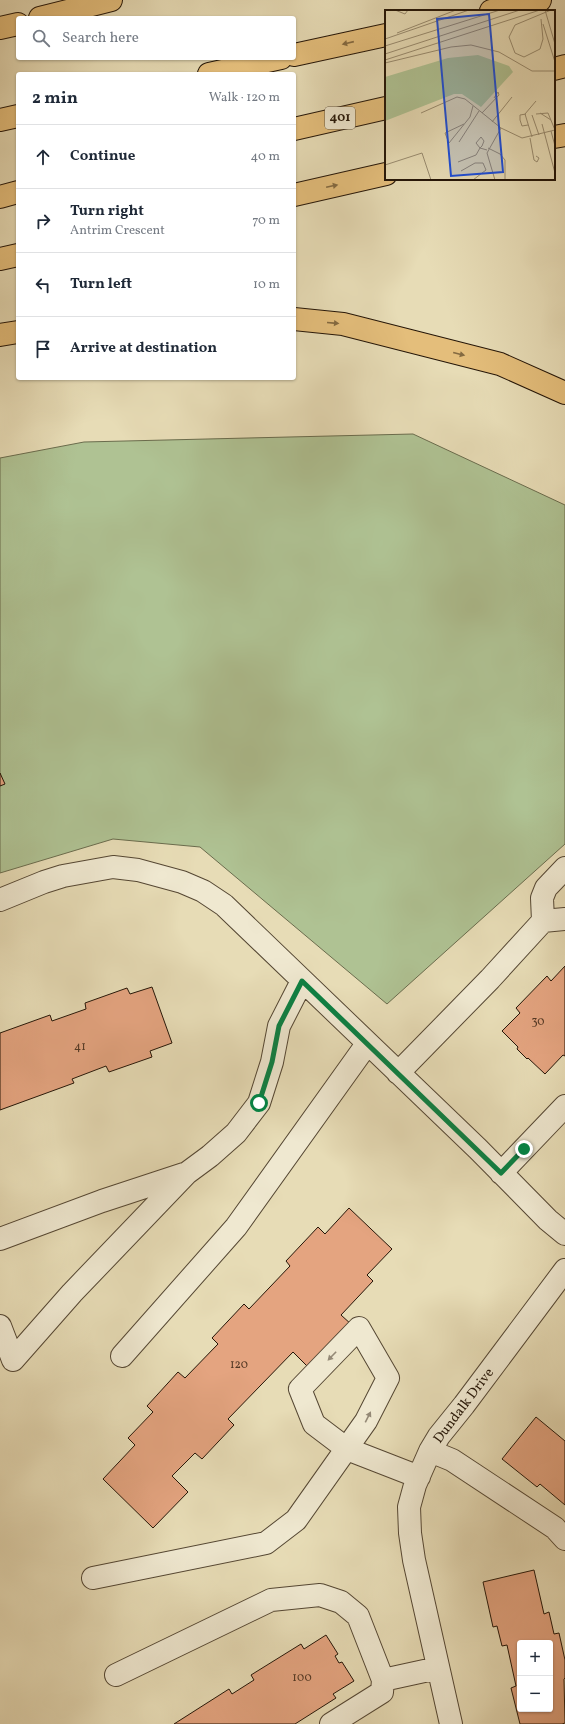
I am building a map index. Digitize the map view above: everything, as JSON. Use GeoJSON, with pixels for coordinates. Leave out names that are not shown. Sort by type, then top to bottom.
{"type":"FeatureCollection","features":[{"type":"Feature","properties":{"kind":"highway"},"geometry":{"type":"LineString","coordinates":[[48,16],[111,0]]}},
{"type":"Feature","properties":{"kind":"highway"},"geometry":{"type":"LineString","coordinates":[[495,10],[540,0]]}},
{"type":"Feature","properties":{"kind":"highway"},"geometry":{"type":"LineString","coordinates":[[0,28],[16,24]]}},
{"type":"Feature","properties":{"kind":"highway"},"geometry":{"type":"LineString","coordinates":[[296,55],[385,34]]}},
{"type":"Feature","properties":{"kind":"highway"},"geometry":{"type":"LineString","coordinates":[[218,72],[273,60]]}},
{"type":"Feature","properties":{"kind":"highway"},"geometry":{"type":"LineString","coordinates":[[555,69],[565,66]]}},
{"type":"Feature","properties":{"kind":"highway","name":"401"},"geometry":{"type":"LineString","coordinates":[[296,129],[385,108]]}},
{"type":"Feature","properties":{"kind":"highway"},"geometry":{"type":"LineString","coordinates":[[0,120],[16,116]]}},
{"type":"Feature","properties":{"kind":"highway"},"geometry":{"type":"LineString","coordinates":[[555,137],[565,135]]}},
{"type":"Feature","properties":{"kind":"highway"},"geometry":{"type":"LineString","coordinates":[[296,194],[385,174]]}},
{"type":"Feature","properties":{"kind":"highway"},"geometry":{"type":"LineString","coordinates":[[0,197],[16,193]]}},
{"type":"Feature","properties":{"kind":"highway"},"geometry":{"type":"LineString","coordinates":[[0,259],[16,255]]}},
{"type":"Feature","properties":{"kind":"highway"},"geometry":{"type":"LineString","coordinates":[[296,319],[343,324],[500,364],[565,393]]}},
{"type":"Feature","properties":{"kind":"highway"},"geometry":{"type":"LineString","coordinates":[[0,334],[16,332]]}},
{"type":"Feature","properties":{"kind":"street"},"geometry":{"type":"LineString","coordinates":[[0,900],[63,876],[113,867],[138,870],[182,882],[203,892],[224,905],[548,1220],[565,1234]]}},
{"type":"Feature","properties":{"kind":"street"},"geometry":{"type":"LineString","coordinates":[[543,921],[542,898],[546,888],[565,868]]}},
{"type":"Feature","properties":{"kind":"street"},"geometry":{"type":"LineString","coordinates":[[398,1073],[490,979],[543,921],[565,919]]}},
{"type":"Feature","properties":{"kind":"street"},"geometry":{"type":"LineString","coordinates":[[0,1326],[13,1360],[72,1293],[187,1173],[236,1133],[259,1103],[272,1062],[279,1026],[302,981]]}},
{"type":"Feature","properties":{"kind":"street"},"geometry":{"type":"LineString","coordinates":[[122,1356],[236,1227],[367,1044]]}},
{"type":"Feature","properties":{"kind":"street"},"geometry":{"type":"LineString","coordinates":[[501,1173],[565,1106]]}},
{"type":"Feature","properties":{"kind":"street"},"geometry":{"type":"LineString","coordinates":[[0,1239],[187,1173]]}},
{"type":"Feature","properties":{"kind":"street","name":"Dundalk Drive"},"geometry":{"type":"LineString","coordinates":[[451,1724],[410,1533],[409,1507],[419,1477],[439,1436],[565,1270]]}},
{"type":"Feature","properties":{"kind":"street"},"geometry":{"type":"LineString","coordinates":[[93,1578],[266,1543],[296,1520],[347,1449],[366,1422],[388,1378],[359,1328],[300,1389],[314,1424],[347,1449],[419,1477]]}},
{"type":"Feature","properties":{"kind":"street"},"geometry":{"type":"LineString","coordinates":[[430,1452],[458,1464],[555,1528],[565,1539]]}},
{"type":"Feature","properties":{"kind":"street"},"geometry":{"type":"LineString","coordinates":[[116,1675],[271,1600],[320,1595],[340,1602],[358,1616],[383,1680],[382,1692],[331,1724]]}},
{"type":"Feature","properties":{"kind":"street"},"geometry":{"type":"LineString","coordinates":[[383,1680],[438,1668]]}},
{"type":"Feature","properties":{"kind":"green space"},"geometry":{"type":"Polygon","coordinates":[[[413,434],[565,505],[565,844],[387,1004],[200,847],[113,839],[0,873],[0,458],[84,442],[413,434]]]}},
{"type":"Feature","properties":{"kind":"building"},"geometry":{"type":"Polygon","coordinates":[[[0,773],[5,784],[0,786],[0,773]]]}},
{"type":"Feature","properties":{"kind":"building"},"geometry":{"type":"Polygon","coordinates":[[[565,966],[565,1056],[563,1055],[545,1074],[517,1049],[518,1047],[502,1031],[520,1013],[516,1008],[547,976],[551,981],[565,966]]]}},
{"type":"Feature","properties":{"kind":"building"},"geometry":{"type":"Polygon","coordinates":[[[152,987],[172,1043],[150,1051],[152,1057],[109,1072],[106,1066],[72,1079],[74,1083],[0,1110],[0,1033],[50,1015],[52,1021],[86,1009],[85,1003],[127,988],[130,994],[152,987]]]}},
{"type":"Feature","properties":{"kind":"building"},"geometry":{"type":"Polygon","coordinates":[[[349,1208],[392,1249],[367,1275],[373,1281],[341,1315],[352,1325],[310,1369],[293,1352],[228,1419],[234,1425],[202,1459],[195,1453],[172,1476],[188,1492],[153,1528],[103,1479],[135,1445],[128,1438],[153,1412],[147,1406],[178,1372],[185,1378],[218,1344],[212,1338],[244,1304],[249,1309],[290,1266],[286,1261],[318,1227],[325,1234],[349,1208]]]}},
{"type":"Feature","properties":{"kind":"building"},"geometry":{"type":"Polygon","coordinates":[[[536,1417],[565,1441],[565,1505],[540,1484],[537,1487],[502,1459],[536,1417]]]}},
{"type":"Feature","properties":{"kind":"building"},"geometry":{"type":"Polygon","coordinates":[[[534,1570],[544,1614],[549,1612],[554,1634],[559,1633],[565,1660],[565,1723],[520,1724],[517,1712],[511,1688],[516,1686],[507,1645],[502,1646],[497,1626],[493,1627],[483,1582],[534,1570]]]}},
{"type":"Feature","properties":{"kind":"building"},"geometry":{"type":"Polygon","coordinates":[[[326,1635],[338,1654],[335,1656],[339,1663],[342,1662],[354,1681],[333,1694],[336,1698],[295,1724],[174,1724],[229,1689],[232,1694],[254,1680],[251,1675],[301,1644],[304,1649],[326,1635]]]}},
{"type":"Feature","properties":{"kind":"route"},"geometry":{"type":"LineString","coordinates":[[259,1103],[272,1062],[279,1026],[302,981],[478,1149],[501,1173],[524,1149]]}}]}
